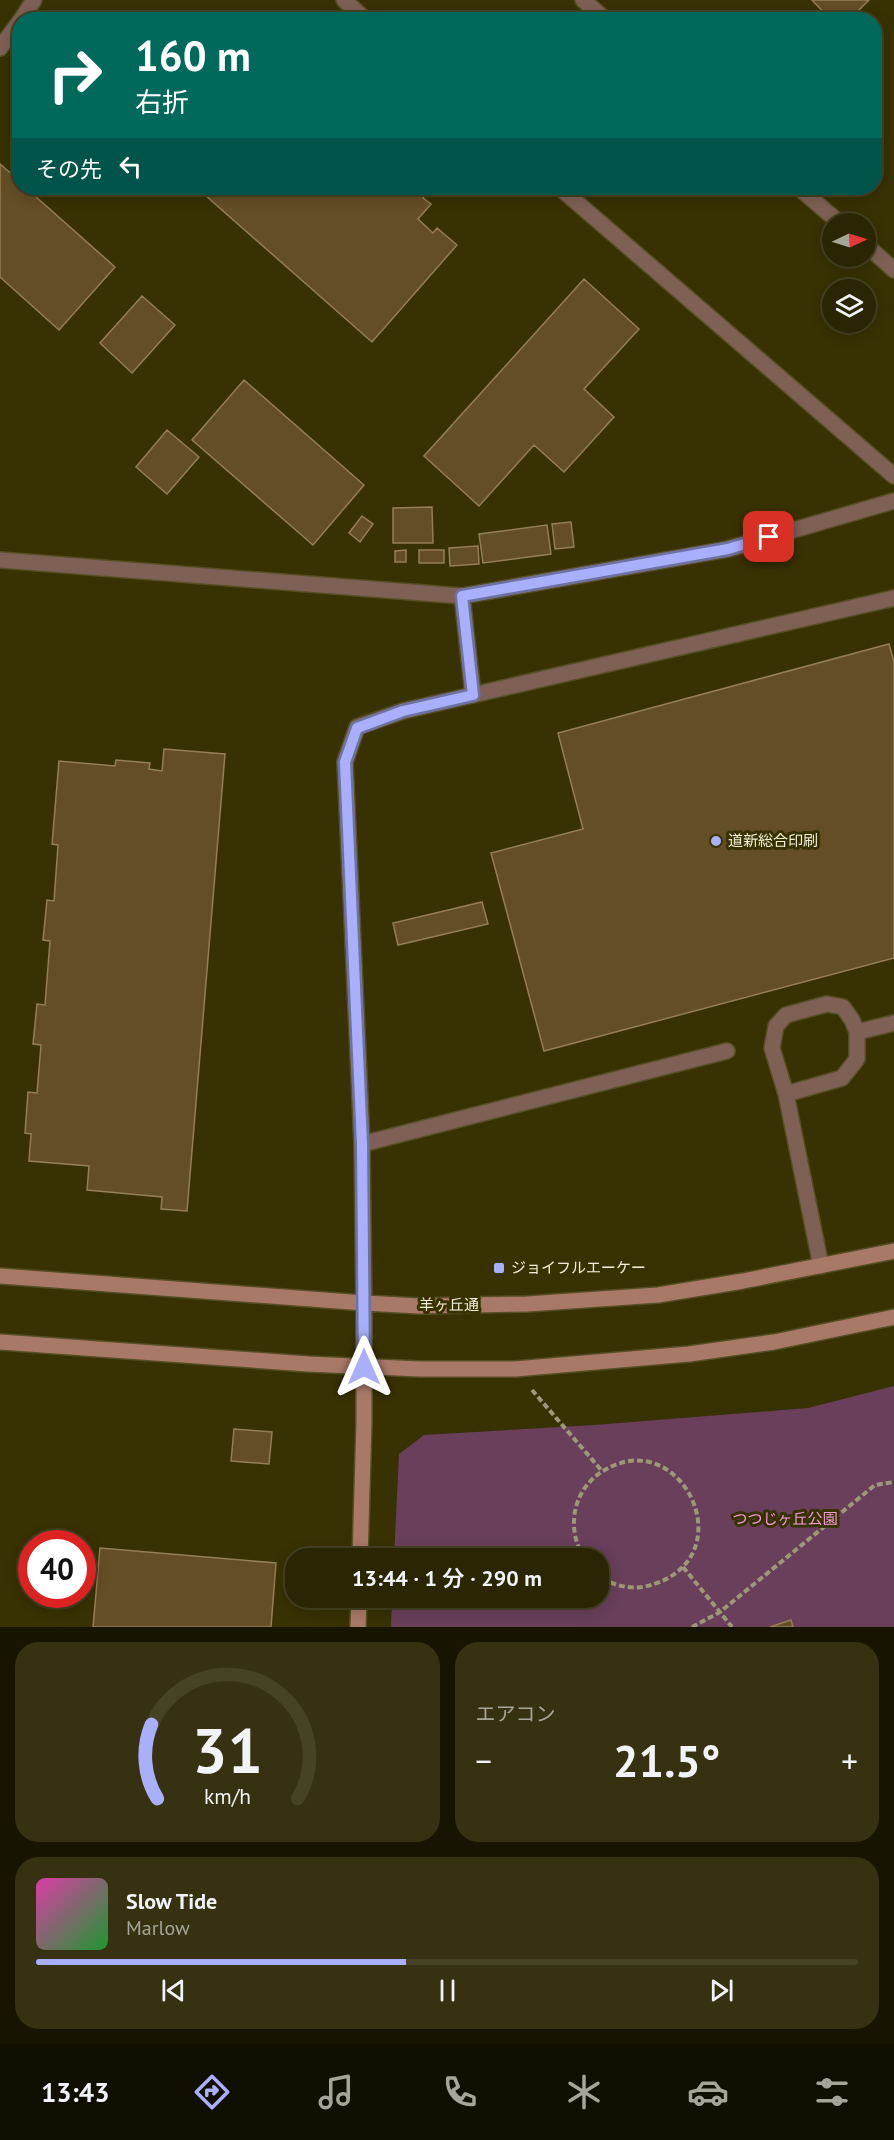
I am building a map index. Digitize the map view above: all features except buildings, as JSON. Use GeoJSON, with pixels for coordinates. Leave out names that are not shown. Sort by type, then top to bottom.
{"type":"FeatureCollection","features":[{"type":"Feature","properties":{"kind":"main road","name":"羊ヶ丘通"},"geometry":{"type":"LineString","coordinates":[[0,1276],[419,1306],[527,1304],[658,1295],[894,1251]]}},
{"type":"Feature","properties":{"kind":"main road"},"geometry":{"type":"LineString","coordinates":[[360,1548],[364,1303]]}},
{"type":"Feature","properties":{"kind":"main road"},"geometry":{"type":"LineString","coordinates":[[0,1342],[364,1367],[514,1369],[689,1354],[774,1342],[894,1317]]}},
{"type":"Feature","properties":{"kind":"main road"},"geometry":{"type":"LineString","coordinates":[[358,1627],[359,1608]]}},
{"type":"Feature","properties":{"kind":"street"},"geometry":{"type":"LineString","coordinates":[[344,0],[357,12]]}},
{"type":"Feature","properties":{"kind":"street"},"geometry":{"type":"LineString","coordinates":[[584,0],[597,12]]}},
{"type":"Feature","properties":{"kind":"street"},"geometry":{"type":"LineString","coordinates":[[0,48],[12,31]]}},
{"type":"Feature","properties":{"kind":"street"},"geometry":{"type":"LineString","coordinates":[[568,195],[894,476]]}},
{"type":"Feature","properties":{"kind":"street"},"geometry":{"type":"LineString","coordinates":[[807,195],[827,213]]}},
{"type":"Feature","properties":{"kind":"street"},"geometry":{"type":"LineString","coordinates":[[876,254],[894,270]]}},
{"type":"Feature","properties":{"kind":"street"},"geometry":{"type":"LineString","coordinates":[[0,560],[462,596],[728,549],[894,501]]}},
{"type":"Feature","properties":{"kind":"street"},"geometry":{"type":"LineString","coordinates":[[462,596],[473,695]]}},
{"type":"Feature","properties":{"kind":"street"},"geometry":{"type":"LineString","coordinates":[[364,1303],[362,1144],[345,762],[357,728],[403,711],[894,598]]}},
{"type":"Feature","properties":{"kind":"street"},"geometry":{"type":"LineString","coordinates":[[786,1094],[842,1078],[856,1059],[857,1032],[843,1007],[827,1004],[786,1015],[776,1026],[772,1048],[786,1094],[821,1266]]}},
{"type":"Feature","properties":{"kind":"street"},"geometry":{"type":"LineString","coordinates":[[857,1032],[894,1023]]}},
{"type":"Feature","properties":{"kind":"street"},"geometry":{"type":"LineString","coordinates":[[362,1144],[727,1051]]}},
{"type":"Feature","properties":{"kind":"path"},"geometry":{"type":"LineString","coordinates":[[514,1369],[602,1471]]}},
{"type":"Feature","properties":{"kind":"path"},"geometry":{"type":"LineString","coordinates":[[578,1548],[573,1526],[576,1504],[586,1485],[602,1471],[620,1463],[640,1461],[660,1466],[677,1477],[690,1492],[698,1510],[699,1530],[694,1550],[683,1567],[666,1580],[646,1587],[624,1587],[609,1581]]}},
{"type":"Feature","properties":{"kind":"path"},"geometry":{"type":"LineString","coordinates":[[692,1627],[720,1612],[875,1485],[894,1482]]}},
{"type":"Feature","properties":{"kind":"path"},"geometry":{"type":"LineString","coordinates":[[683,1567],[732,1627]]}},
{"type":"Feature","properties":{"kind":"green space","name":"つつじヶ丘公園"},"geometry":{"type":"Polygon","coordinates":[[[894,1386],[894,1627],[391,1627],[392,1608],[609,1608],[609,1548],[394,1548],[399,1454],[424,1435],[594,1425],[808,1408],[894,1386]]]}},
{"type":"Feature","properties":{"kind":"place","name":"道新総合印刷"},"geometry":{"type":"Point","coordinates":[716,841]}},
{"type":"Feature","properties":{"kind":"place","name":"ジョイフルエーケー"},"geometry":{"type":"Point","coordinates":[499,1268]}},
{"type":"Feature","properties":{"kind":"route"},"geometry":{"type":"LineString","coordinates":[[364,1367],[362,1144],[345,762],[357,728],[403,711],[473,695],[462,596],[728,549],[769,537]]}}]}
